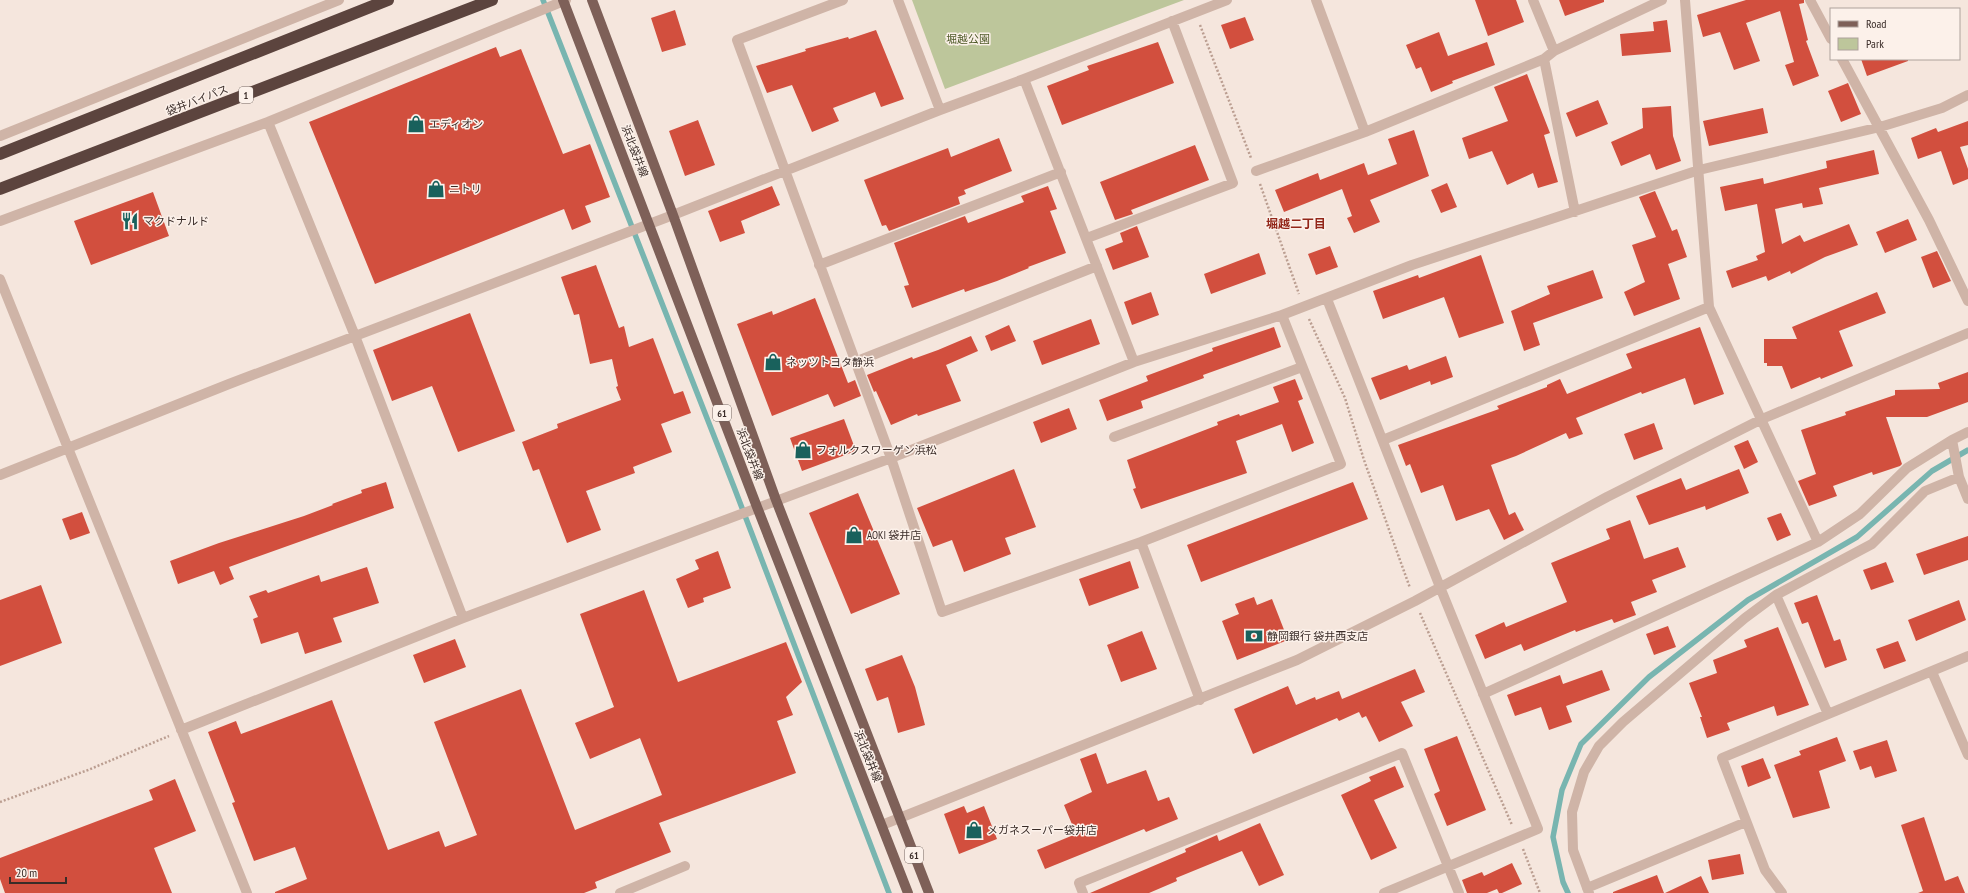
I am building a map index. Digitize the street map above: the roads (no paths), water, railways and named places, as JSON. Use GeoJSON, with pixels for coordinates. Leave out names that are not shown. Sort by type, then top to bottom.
{"type":"FeatureCollection","features":[{"type":"Feature","properties":{"kind":"highway","name":"袋井バイパス"},"geometry":{"type":"LineString","coordinates":[[0,154],[388,0]]}},
{"type":"Feature","properties":{"kind":"highway","name":"袋井バイパス"},"geometry":{"type":"LineString","coordinates":[[0,190],[492,0]]}},
{"type":"Feature","properties":{"kind":"main road","name":"浜北袋井線"},"geometry":{"type":"LineString","coordinates":[[564,0],[757,507],[908,893]]}},
{"type":"Feature","properties":{"kind":"main road","name":"浜北袋井線"},"geometry":{"type":"LineString","coordinates":[[592,0],[673,215],[776,500],[884,782],[900,818],[929,893]]}},
{"type":"Feature","properties":{"kind":"street"},"geometry":{"type":"LineString","coordinates":[[0,136],[339,0]]}},
{"type":"Feature","properties":{"kind":"street"},"geometry":{"type":"LineString","coordinates":[[0,221],[268,122],[564,0]]}},
{"type":"Feature","properties":{"kind":"street"},"geometry":{"type":"LineString","coordinates":[[843,0],[737,40],[891,458],[942,612],[1141,542],[1341,464],[1282,315]]}},
{"type":"Feature","properties":{"kind":"street"},"geometry":{"type":"LineString","coordinates":[[898,0],[940,110]]}},
{"type":"Feature","properties":{"kind":"street"},"geometry":{"type":"LineString","coordinates":[[0,475],[355,336],[650,224],[1226,0]]}},
{"type":"Feature","properties":{"kind":"street"},"geometry":{"type":"LineString","coordinates":[[1316,0],[1365,132]]}},
{"type":"Feature","properties":{"kind":"street"},"geometry":{"type":"LineString","coordinates":[[1533,0],[1554,51]]}},
{"type":"Feature","properties":{"kind":"street"},"geometry":{"type":"LineString","coordinates":[[1256,171],[1365,132],[1544,59],[1554,51],[1662,0]]}},
{"type":"Feature","properties":{"kind":"street"},"geometry":{"type":"LineString","coordinates":[[1685,0],[1709,307],[1818,542]]}},
{"type":"Feature","properties":{"kind":"street"},"geometry":{"type":"LineString","coordinates":[[1810,0],[1830,37]]}},
{"type":"Feature","properties":{"kind":"street"},"geometry":{"type":"LineString","coordinates":[[1087,238],[1233,183],[1172,21]]}},
{"type":"Feature","properties":{"kind":"street"},"geometry":{"type":"LineString","coordinates":[[1544,59],[1575,212]]}},
{"type":"Feature","properties":{"kind":"street"},"geometry":{"type":"LineString","coordinates":[[1843,60],[1929,220],[1968,302]]}},
{"type":"Feature","properties":{"kind":"street"},"geometry":{"type":"LineString","coordinates":[[1024,79],[1134,362]]}},
{"type":"Feature","properties":{"kind":"street"},"geometry":{"type":"LineString","coordinates":[[181,730],[463,618],[891,458],[1134,362],[1304,308],[1412,265],[1699,170],[1880,127],[1942,108],[1968,95]]}},
{"type":"Feature","properties":{"kind":"street"},"geometry":{"type":"LineString","coordinates":[[268,122],[355,336],[463,618]]}},
{"type":"Feature","properties":{"kind":"street"},"geometry":{"type":"LineString","coordinates":[[819,265],[1061,172]]}},
{"type":"Feature","properties":{"kind":"street"},"geometry":{"type":"LineString","coordinates":[[855,362],[1097,266]]}},
{"type":"Feature","properties":{"kind":"street"},"geometry":{"type":"LineString","coordinates":[[0,279],[248,893]]}},
{"type":"Feature","properties":{"kind":"street"},"geometry":{"type":"LineString","coordinates":[[1327,299],[1440,587],[1538,829],[1384,893]]}},
{"type":"Feature","properties":{"kind":"street"},"geometry":{"type":"LineString","coordinates":[[1383,440],[1709,307]]}},
{"type":"Feature","properties":{"kind":"street"},"geometry":{"type":"LineString","coordinates":[[882,825],[1200,700],[1297,660],[1415,601],[1607,497],[1762,419],[1968,333]]}},
{"type":"Feature","properties":{"kind":"street"},"geometry":{"type":"LineString","coordinates":[[1114,437],[1302,367]]}},
{"type":"Feature","properties":{"kind":"street"},"geometry":{"type":"LineString","coordinates":[[1483,694],[1818,542],[1860,514],[1907,468],[1952,440],[1968,432]]}},
{"type":"Feature","properties":{"kind":"street"},"geometry":{"type":"LineString","coordinates":[[1952,440],[1959,477],[1968,499]]}},
{"type":"Feature","properties":{"kind":"street"},"geometry":{"type":"LineString","coordinates":[[1746,822],[1588,890],[1573,850],[1572,812],[1584,772],[1599,746],[1623,722],[1745,618],[1776,595],[1872,544],[1925,490],[1959,477]]}},
{"type":"Feature","properties":{"kind":"street"},"geometry":{"type":"LineString","coordinates":[[1141,542],[1200,700]]}},
{"type":"Feature","properties":{"kind":"street"},"geometry":{"type":"LineString","coordinates":[[1776,595],[1828,714]]}},
{"type":"Feature","properties":{"kind":"street"},"geometry":{"type":"LineString","coordinates":[[1781,893],[1765,870],[1722,758],[1968,656]]}},
{"type":"Feature","properties":{"kind":"street"},"geometry":{"type":"LineString","coordinates":[[1932,672],[1968,755]]}},
{"type":"Feature","properties":{"kind":"street"},"geometry":{"type":"LineString","coordinates":[[1083,893],[1079,883],[1402,753],[1460,893]]}},
{"type":"Feature","properties":{"kind":"street"},"geometry":{"type":"LineString","coordinates":[[620,893],[685,866]]}},
{"type":"Feature","properties":{"kind":"waterway"},"geometry":{"type":"LineString","coordinates":[[543,0],[734,487],[889,893]]}},
{"type":"Feature","properties":{"kind":"waterway"},"geometry":{"type":"LineString","coordinates":[[1568,893],[1563,882],[1553,837],[1562,790],[1581,744],[1649,677],[1748,600],[1857,537],[1932,471],[1968,450]]}},
{"type":"Feature","properties":{"kind":"place","name":"エディオン"},"geometry":{"type":"Point","coordinates":[416,124]}},
{"type":"Feature","properties":{"kind":"place","name":"ニトリ"},"geometry":{"type":"Point","coordinates":[436,189]}},
{"type":"Feature","properties":{"kind":"place","name":"マクドナルド"},"geometry":{"type":"Point","coordinates":[130,221]}},
{"type":"Feature","properties":{"kind":"place","name":"ネッツトヨタ静浜"},"geometry":{"type":"Point","coordinates":[773,362]}},
{"type":"Feature","properties":{"kind":"place","name":"フォルクスワーゲン浜松"},"geometry":{"type":"Point","coordinates":[803,450]}},
{"type":"Feature","properties":{"kind":"place","name":"AOKI 袋井店"},"geometry":{"type":"Point","coordinates":[854,535]}},
{"type":"Feature","properties":{"kind":"place","name":"静岡銀行 袋井西支店"},"geometry":{"type":"Point","coordinates":[1254,636]}},
{"type":"Feature","properties":{"kind":"place","name":"メガネスーパー袋井店"},"geometry":{"type":"Point","coordinates":[974,830]}},
{"type":"Feature","properties":{"kind":"district","name":"堀越二丁目"},"geometry":{"type":"Point","coordinates":[1296,224]}},
{"type":"Feature","properties":{"kind":"park label","name":"堀越公園"},"geometry":{"type":"Point","coordinates":[968,39]}}]}
